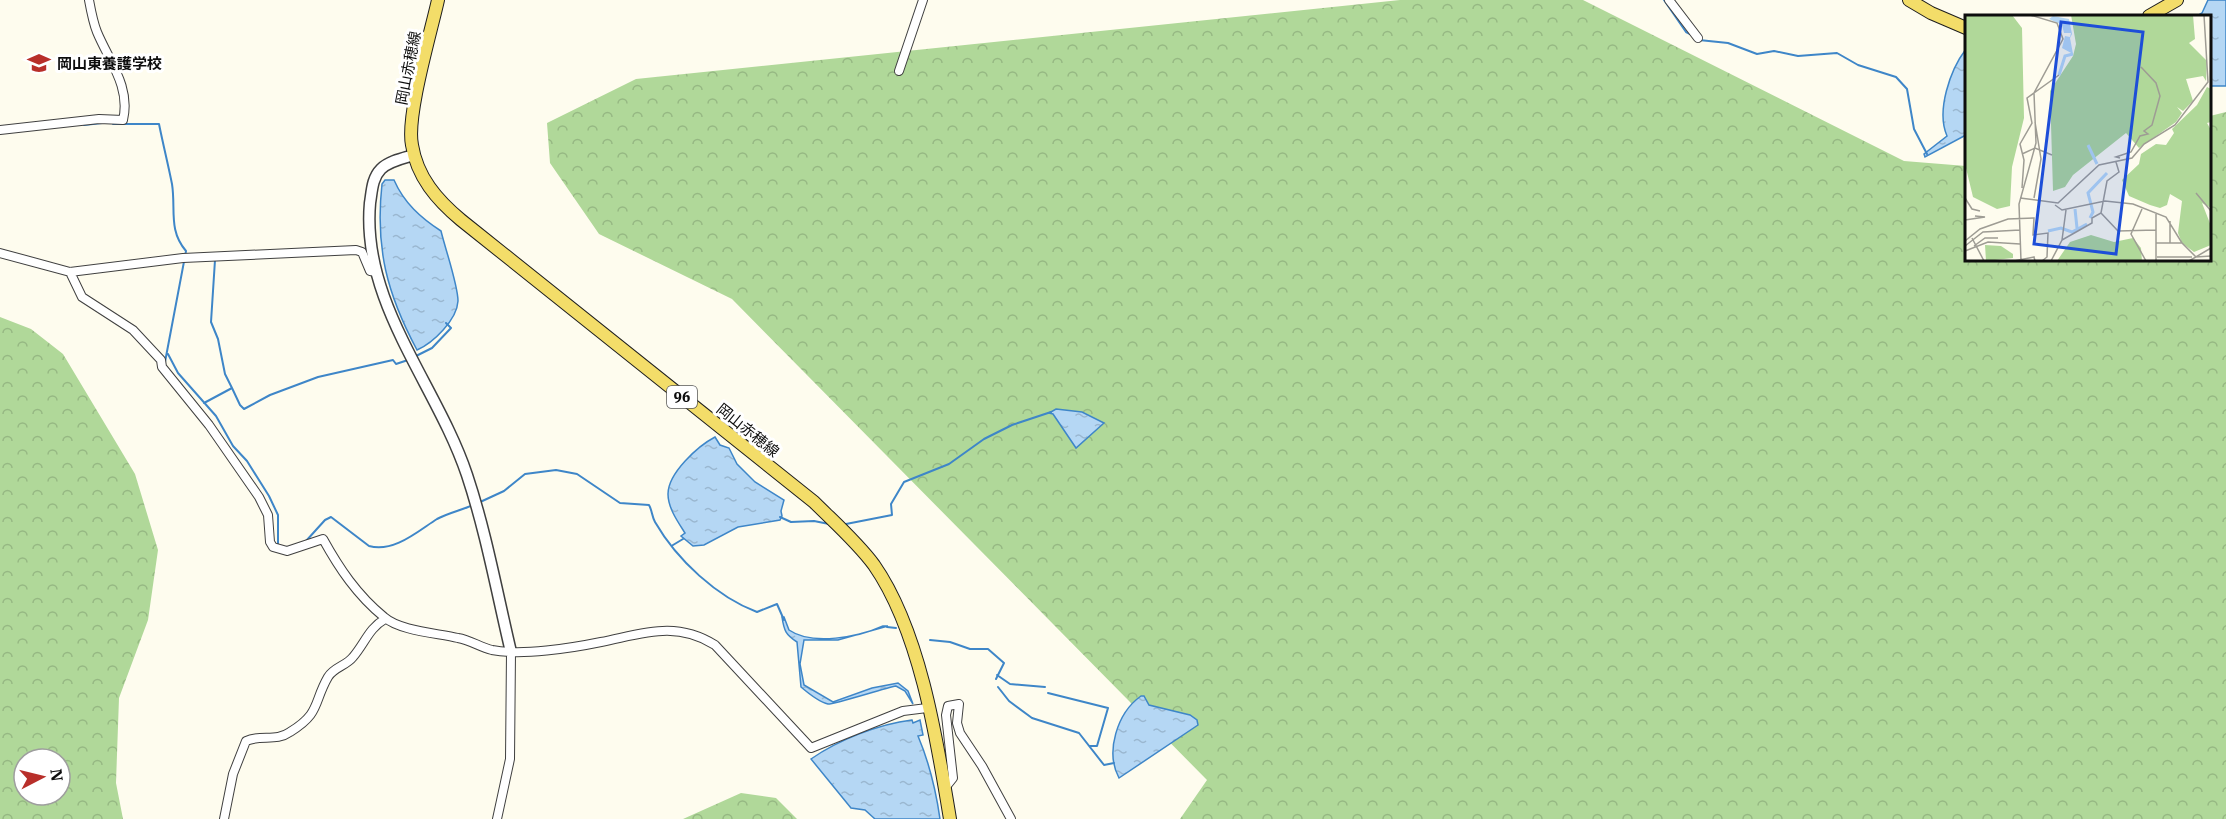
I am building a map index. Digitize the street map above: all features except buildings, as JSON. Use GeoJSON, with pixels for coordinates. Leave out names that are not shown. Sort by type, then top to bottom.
{"type":"FeatureCollection","features":[{"type":"Feature","properties":{"kind":"main road","name":"岡山赤穂線"},"geometry":{"type":"LineString","coordinates":[[438,0],[412,130],[414,155],[429,189],[442,204],[814,502],[856,544],[895,600],[914,650],[950,819]]}},
{"type":"Feature","properties":{"kind":"main road"},"geometry":{"type":"LineString","coordinates":[[1910,0],[1931,13],[1965,27]]}},
{"type":"Feature","properties":{"kind":"main road"},"geometry":{"type":"LineString","coordinates":[[2151,15],[2177,0]]}},
{"type":"Feature","properties":{"kind":"street"},"geometry":{"type":"LineString","coordinates":[[0,130],[99,119],[123,120],[123,91],[117,70],[97,32],[89,0]]}},
{"type":"Feature","properties":{"kind":"street"},"geometry":{"type":"LineString","coordinates":[[899,70],[923,0]]}},
{"type":"Feature","properties":{"kind":"street"},"geometry":{"type":"LineString","coordinates":[[1669,0],[1698,38]]}},
{"type":"Feature","properties":{"kind":"street"},"geometry":{"type":"LineString","coordinates":[[414,155],[380,170],[372,184],[370,213],[377,272],[394,321],[456,444],[474,504],[511,652],[510,759],[497,819]]}},
{"type":"Feature","properties":{"kind":"street"},"geometry":{"type":"LineString","coordinates":[[0,253],[70,272],[184,258],[356,250],[362,252],[370,271],[377,272]]}},
{"type":"Feature","properties":{"kind":"street"},"geometry":{"type":"LineString","coordinates":[[70,272],[82,297],[133,330],[161,360],[162,367],[209,425],[259,497],[268,515],[270,542],[273,547],[287,551],[323,538],[346,578],[385,619],[438,636],[458,638],[491,650],[511,652],[601,642],[659,629],[707,639],[811,748],[903,711],[927,708]]}},
{"type":"Feature","properties":{"kind":"street"},"geometry":{"type":"LineString","coordinates":[[224,819],[233,774],[246,741],[258,737],[272,739],[284,736],[312,715],[329,675],[353,658],[374,626],[385,619]]}},
{"type":"Feature","properties":{"kind":"street"},"geometry":{"type":"LineString","coordinates":[[945,788],[953,778],[946,715],[948,706],[959,704],[957,723],[960,733],[982,766],[1011,819]]}},
{"type":"Feature","properties":{"kind":"green space"},"geometry":{"type":"Polygon","coordinates":[[[1400,0],[1583,0],[1904,161],[1965,166],[1965,261],[2211,261],[2211,116],[2226,112],[2226,819],[1180,819],[1207,780],[732,299],[599,234],[550,163],[547,123],[636,79],[1400,0]]]}},
{"type":"Feature","properties":{"kind":"green space"},"geometry":{"type":"Polygon","coordinates":[[[0,317],[31,329],[63,354],[135,474],[158,550],[148,620],[119,698],[116,783],[123,819],[0,819],[0,317]]]}},
{"type":"Feature","properties":{"kind":"green space"},"geometry":{"type":"Polygon","coordinates":[[[741,793],[776,798],[797,819],[683,819],[741,793]]]}},
{"type":"Feature","properties":{"kind":"water"},"geometry":{"type":"Polygon","coordinates":[[[2208,0],[2226,0],[2226,86],[2211,86],[2211,15],[2199,15],[2208,0]]]}},
{"type":"Feature","properties":{"kind":"water"},"geometry":{"type":"Polygon","coordinates":[[[1965,50],[1965,136],[1925,157],[1924,154],[1947,136],[1943,115],[1946,91],[1965,50]]]}},
{"type":"Feature","properties":{"kind":"water"},"geometry":{"type":"Polygon","coordinates":[[[385,180],[394,180],[414,209],[441,231],[456,286],[457,308],[449,323],[430,342],[417,350],[391,290],[382,250],[380,207],[382,184],[385,180]]]}},
{"type":"Feature","properties":{"kind":"water"},"geometry":{"type":"Polygon","coordinates":[[[1056,409],[1082,412],[1104,423],[1076,448],[1053,414],[1049,413],[1056,409]]]}},
{"type":"Feature","properties":{"kind":"water"},"geometry":{"type":"Polygon","coordinates":[[[715,437],[720,445],[729,448],[737,464],[755,482],[784,500],[782,516],[780,520],[738,527],[704,545],[693,546],[681,536],[685,533],[670,504],[669,486],[685,461],[715,437]]]}},
{"type":"Feature","properties":{"kind":"water"},"geometry":{"type":"Polygon","coordinates":[[[782,617],[789,630],[810,638],[836,638],[860,634],[838,640],[804,640],[800,664],[804,685],[833,702],[872,688],[898,683],[908,691],[913,704],[905,691],[896,686],[832,704],[814,697],[801,687],[797,642],[786,632],[782,617]]]}},
{"type":"Feature","properties":{"kind":"water"},"geometry":{"type":"Polygon","coordinates":[[[1141,696],[1144,696],[1149,705],[1190,715],[1197,720],[1198,725],[1119,778],[1113,757],[1113,745],[1125,712],[1141,696]]]}},
{"type":"Feature","properties":{"kind":"water"},"geometry":{"type":"Polygon","coordinates":[[[912,720],[913,723],[920,720],[923,735],[918,736],[932,777],[940,819],[875,819],[865,810],[851,808],[811,759],[859,734],[886,725],[912,720]]]}},
{"type":"Feature","properties":{"kind":"waterway"},"geometry":{"type":"LineString","coordinates":[[1664,0],[1686,32],[1692,35]]}},
{"type":"Feature","properties":{"kind":"waterway"},"geometry":{"type":"LineString","coordinates":[[1699,40],[1728,43],[1757,54],[1774,51],[1798,56],[1837,53],[1858,65],[1896,77],[1907,89],[1914,129],[1927,154]]}},
{"type":"Feature","properties":{"kind":"waterway"},"geometry":{"type":"LineString","coordinates":[[84,125],[102,123]]}},
{"type":"Feature","properties":{"kind":"waterway"},"geometry":{"type":"LineString","coordinates":[[113,124],[159,124],[169,169],[175,227],[180,243],[186,251],[165,362]]}},
{"type":"Feature","properties":{"kind":"waterway"},"geometry":{"type":"LineString","coordinates":[[215,260],[211,322],[218,339],[225,374],[232,388]]}},
{"type":"Feature","properties":{"kind":"waterway"},"geometry":{"type":"LineString","coordinates":[[416,356],[432,348],[451,328],[446,323]]}},
{"type":"Feature","properties":{"kind":"waterway"},"geometry":{"type":"LineString","coordinates":[[168,354],[178,373],[216,416],[233,446],[247,461],[269,496],[278,515],[278,547]]}},
{"type":"Feature","properties":{"kind":"waterway"},"geometry":{"type":"LineString","coordinates":[[204,403],[232,388],[244,409],[270,395],[318,377],[393,360],[396,364],[408,360]]}},
{"type":"Feature","properties":{"kind":"waterway"},"geometry":{"type":"LineString","coordinates":[[846,524],[892,515],[891,504],[904,482],[949,464],[984,439],[1012,425],[1051,412]]}},
{"type":"Feature","properties":{"kind":"waterway"},"geometry":{"type":"LineString","coordinates":[[478,503],[504,491],[525,474],[556,470],[577,474],[620,503],[649,505],[654,520],[664,536],[699,576],[727,597],[757,612],[777,604],[784,620]]}},
{"type":"Feature","properties":{"kind":"waterway"},"geometry":{"type":"LineString","coordinates":[[306,541],[325,520],[331,517],[369,546],[388,546],[405,540],[441,517],[473,505]]}},
{"type":"Feature","properties":{"kind":"waterway"},"geometry":{"type":"LineString","coordinates":[[780,517],[791,522],[814,521],[829,524]]}},
{"type":"Feature","properties":{"kind":"waterway"},"geometry":{"type":"LineString","coordinates":[[673,545],[683,539]]}},
{"type":"Feature","properties":{"kind":"waterway"},"geometry":{"type":"LineString","coordinates":[[887,627],[896,628]]}},
{"type":"Feature","properties":{"kind":"waterway"},"geometry":{"type":"LineString","coordinates":[[930,640],[950,642],[970,649],[988,649],[1004,663],[996,679]]}},
{"type":"Feature","properties":{"kind":"waterway"},"geometry":{"type":"LineString","coordinates":[[997,675],[1010,684],[1045,687]]}},
{"type":"Feature","properties":{"kind":"waterway"},"geometry":{"type":"LineString","coordinates":[[998,687],[1009,701],[1032,718],[1079,733],[1104,765],[1114,763]]}},
{"type":"Feature","properties":{"kind":"waterway"},"geometry":{"type":"LineString","coordinates":[[1048,693],[1108,708],[1097,746],[1090,746]]}},
{"type":"Feature","properties":{"kind":"place","name":"岡山東養護学校"},"geometry":{"type":"Point","coordinates":[39,63]}}]}
